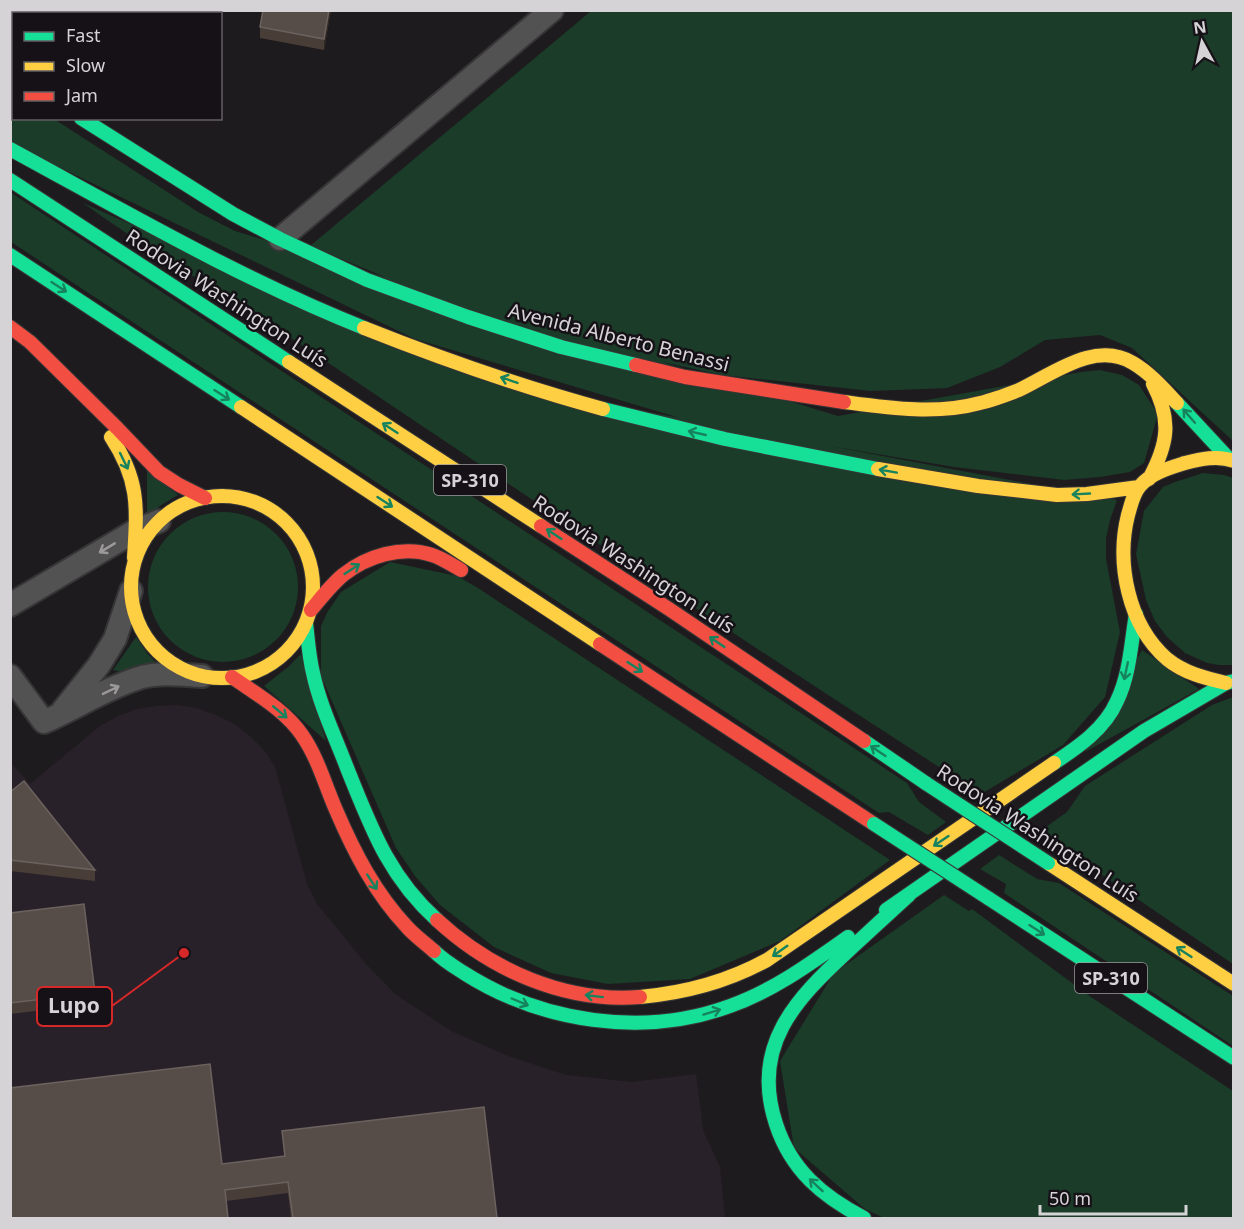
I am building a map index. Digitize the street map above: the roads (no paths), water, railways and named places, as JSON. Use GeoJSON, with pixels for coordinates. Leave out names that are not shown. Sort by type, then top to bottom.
{"type":"FeatureCollection","features":[{"type":"Feature","properties":{"kind":"main road","name":"Avenida Alberto Benassi"},"geometry":{"type":"LineString","coordinates":[[84,120],[233,214],[280,239],[367,280],[468,317],[561,347],[685,377],[817,399],[897,409],[954,408],[978,404],[1004,396],[1080,359],[1113,356],[1132,362],[1147,373],[1231,460]]}},
{"type":"Feature","properties":{"kind":"main road"},"geometry":{"type":"LineString","coordinates":[[10,149],[175,238],[345,320],[404,344],[532,388],[648,422],[836,462],[929,478],[1000,489],[1080,495],[1144,483],[1171,468],[1194,461],[1210,458],[1231,460]]}},
{"type":"Feature","properties":{"kind":"main road","name":"Rodovia Washington Luís"},"geometry":{"type":"LineString","coordinates":[[10,180],[669,609],[927,784],[1233,984]]}},
{"type":"Feature","properties":{"kind":"main road","name":"SP-310"},"geometry":{"type":"LineString","coordinates":[[10,255],[1233,1060]]}},
{"type":"Feature","properties":{"kind":"main road"},"geometry":{"type":"LineString","coordinates":[[10,327],[30,342],[159,471],[179,485],[205,498]]}},
{"type":"Feature","properties":{"kind":"main road"},"geometry":{"type":"LineString","coordinates":[[1147,373],[1161,396],[1167,418],[1167,432],[1157,465],[1130,507],[1124,531],[1122,557],[1127,585],[1136,614],[1145,632],[1161,653],[1178,667],[1200,677],[1230,682]]}},
{"type":"Feature","properties":{"kind":"main road"},"geometry":{"type":"LineString","coordinates":[[82,393],[124,459],[133,480],[136,502],[131,591],[137,620],[152,645],[174,665],[202,675],[232,677],[256,672],[277,660],[294,644],[308,617],[343,575],[366,561],[388,554],[410,552],[430,555],[456,567],[610,650]]}},
{"type":"Feature","properties":{"kind":"main road"},"geometry":{"type":"LineString","coordinates":[[134,564],[143,541],[159,521],[180,506],[205,498],[231,496],[257,502],[279,516],[297,535],[309,558],[314,584],[308,617],[309,653],[314,680],[368,819],[391,866],[417,900],[445,929],[497,964],[549,986],[575,993],[606,997],[636,997],[700,988],[736,976],[767,960],[1075,749],[1091,736],[1117,701],[1124,681],[1136,614]]}},
{"type":"Feature","properties":{"kind":"main road"},"geometry":{"type":"LineString","coordinates":[[232,677],[285,716],[301,735],[311,751],[360,864],[400,920],[424,945],[451,966],[481,984],[529,1006],[579,1019],[621,1022],[666,1022],[692,1018],[742,1001],[792,976],[1144,731],[1230,682]]}},
{"type":"Feature","properties":{"kind":"main road"},"geometry":{"type":"LineString","coordinates":[[864,1218],[828,1197],[795,1164],[782,1142],[774,1121],[769,1073],[772,1053],[790,1012],[806,992],[909,895]]}},
{"type":"Feature","properties":{"kind":"street"},"geometry":{"type":"LineString","coordinates":[[280,239],[552,10]]}},
{"type":"Feature","properties":{"kind":"street"},"geometry":{"type":"LineString","coordinates":[[10,605],[135,531],[159,521]]}},
{"type":"Feature","properties":{"kind":"street"},"geometry":{"type":"LineString","coordinates":[[58,716],[99,665],[115,639],[131,591]]}},
{"type":"Feature","properties":{"kind":"street"},"geometry":{"type":"LineString","coordinates":[[10,676],[44,722],[118,686],[143,677],[167,674],[202,675]]}},
{"type":"Feature","properties":{"kind":"place","name":"Lupo"},"geometry":{"type":"Point","coordinates":[184,953]}}]}
